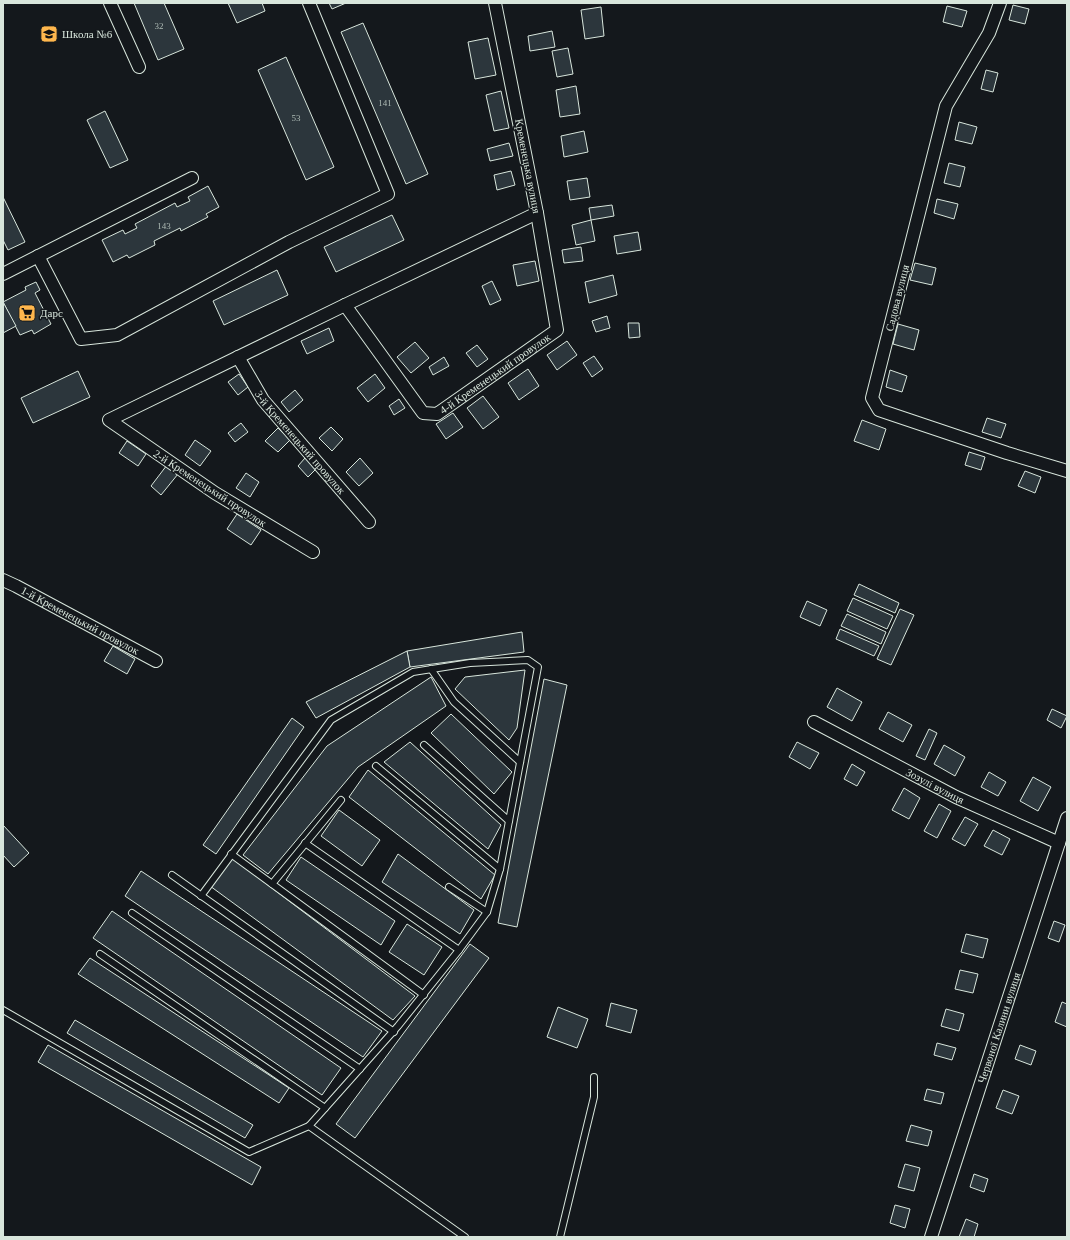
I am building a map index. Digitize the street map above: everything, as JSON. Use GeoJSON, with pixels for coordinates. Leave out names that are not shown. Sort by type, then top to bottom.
{"type":"FeatureCollection","features":[{"type":"Feature","properties":{"kind":"street"},"geometry":{"type":"LineString","coordinates":[[110,3],[139,67]]}},
{"type":"Feature","properties":{"kind":"street"},"geometry":{"type":"LineString","coordinates":[[38,256],[81,339],[117,335],[289,242],[388,194],[309,3]]}},
{"type":"Feature","properties":{"kind":"street","name":"Кременецька вулиця"},"geometry":{"type":"LineString","coordinates":[[495,3],[537,213],[557,330]]}},
{"type":"Feature","properties":{"kind":"street","name":"Садова вулиця"},"geometry":{"type":"LineString","coordinates":[[1000,3],[989,33],[946,106],[872,398],[879,410],[1007,453],[1067,471]]}},
{"type":"Feature","properties":{"kind":"street"},"geometry":{"type":"LineString","coordinates":[[3,274],[192,178]]}},
{"type":"Feature","properties":{"kind":"street"},"geometry":{"type":"LineString","coordinates":[[238,357],[537,213]]}},
{"type":"Feature","properties":{"kind":"street","name":"4-й Кременецький провулок"},"geometry":{"type":"LineString","coordinates":[[345,305],[423,413],[437,414],[557,330]]}},
{"type":"Feature","properties":{"kind":"street","name":"2-й Кременецький провулок"},"geometry":{"type":"LineString","coordinates":[[238,357],[109,420],[215,493],[313,552]]}},
{"type":"Feature","properties":{"kind":"street","name":"3-й Кременецький провулок"},"geometry":{"type":"LineString","coordinates":[[238,357],[263,400],[369,522]]}},
{"type":"Feature","properties":{"kind":"street","name":"1-й Кременецький провулок"},"geometry":{"type":"LineString","coordinates":[[3,580],[156,661]]}},
{"type":"Feature","properties":{"kind":"street","name":"Зозулі вулиця"},"geometry":{"type":"LineString","coordinates":[[814,722],[956,797],[1059,843]]}},
{"type":"Feature","properties":{"kind":"street","name":"Червоної Калини вулиця"},"geometry":{"type":"LineString","coordinates":[[931,1237],[1067,818]]}},
{"type":"Feature","properties":{"kind":"lane"},"geometry":{"type":"LineString","coordinates":[[3,1010],[249,1152],[309,1126],[394,1032],[487,912],[500,869],[538,667],[528,660],[470,663],[413,672],[331,720],[201,896]]}},
{"type":"Feature","properties":{"kind":"lane"},"geometry":{"type":"LineString","coordinates":[[431,669],[454,702],[520,762]]}},
{"type":"Feature","properties":{"kind":"lane"},"geometry":{"type":"LineString","coordinates":[[424,745],[509,821]]}},
{"type":"Feature","properties":{"kind":"lane"},"geometry":{"type":"LineString","coordinates":[[376,766],[500,869]]}},
{"type":"Feature","properties":{"kind":"lane"},"geometry":{"type":"LineString","coordinates":[[272,884],[341,800]]}},
{"type":"Feature","properties":{"kind":"lane"},"geometry":{"type":"LineString","coordinates":[[305,843],[459,950]]}},
{"type":"Feature","properties":{"kind":"lane"},"geometry":{"type":"LineString","coordinates":[[232,854],[424,994]]}},
{"type":"Feature","properties":{"kind":"lane"},"geometry":{"type":"LineString","coordinates":[[172,875],[394,1032]]}},
{"type":"Feature","properties":{"kind":"lane"},"geometry":{"type":"LineString","coordinates":[[449,887],[487,912]]}},
{"type":"Feature","properties":{"kind":"lane"},"geometry":{"type":"LineString","coordinates":[[132,913],[360,1069]]}},
{"type":"Feature","properties":{"kind":"lane"},"geometry":{"type":"LineString","coordinates":[[100,954],[325,1108]]}},
{"type":"Feature","properties":{"kind":"lane"},"geometry":{"type":"LineString","coordinates":[[560,1237],[594,1097],[594,1077]]}},
{"type":"Feature","properties":{"kind":"lane"},"geometry":{"type":"LineString","coordinates":[[309,1126],[465,1237]]}},
{"type":"Feature","properties":{"kind":"building"},"geometry":{"type":"Polygon","coordinates":[[[134,3],[164,3],[184,49],[158,60],[134,3]]]}},
{"type":"Feature","properties":{"kind":"building"},"geometry":{"type":"Polygon","coordinates":[[[228,3],[262,3],[265,11],[237,23],[228,3]]]}},
{"type":"Feature","properties":{"kind":"building"},"geometry":{"type":"Polygon","coordinates":[[[329,3],[346,3],[332,9],[329,3]]]}},
{"type":"Feature","properties":{"kind":"building"},"geometry":{"type":"Polygon","coordinates":[[[1013,5],[1029,9],[1025,24],[1009,20],[1013,5]]]}},
{"type":"Feature","properties":{"kind":"building"},"geometry":{"type":"Polygon","coordinates":[[[947,6],[967,11],[962,27],[943,22],[947,6]]]}},
{"type":"Feature","properties":{"kind":"building"},"geometry":{"type":"Polygon","coordinates":[[[601,7],[604,36],[585,39],[581,10],[601,7]]]}},
{"type":"Feature","properties":{"kind":"building"},"geometry":{"type":"Polygon","coordinates":[[[363,23],[428,174],[406,184],[341,32],[363,23]]]}},
{"type":"Feature","properties":{"kind":"building"},"geometry":{"type":"Polygon","coordinates":[[[552,31],[555,47],[530,51],[528,36],[552,31]]]}},
{"type":"Feature","properties":{"kind":"building"},"geometry":{"type":"Polygon","coordinates":[[[488,38],[496,75],[475,79],[468,42],[488,38]]]}},
{"type":"Feature","properties":{"kind":"building"},"geometry":{"type":"Polygon","coordinates":[[[568,48],[573,74],[557,77],[552,51],[568,48]]]}},
{"type":"Feature","properties":{"kind":"building"},"geometry":{"type":"Polygon","coordinates":[[[286,57],[334,167],[306,180],[258,70],[286,57]]]}},
{"type":"Feature","properties":{"kind":"building"},"geometry":{"type":"Polygon","coordinates":[[[986,70],[998,73],[993,92],[981,89],[986,70]]]}},
{"type":"Feature","properties":{"kind":"building"},"geometry":{"type":"Polygon","coordinates":[[[576,86],[580,114],[560,117],[556,90],[576,86]]]}},
{"type":"Feature","properties":{"kind":"building"},"geometry":{"type":"Polygon","coordinates":[[[501,91],[509,128],[494,131],[486,95],[501,91]]]}},
{"type":"Feature","properties":{"kind":"building"},"geometry":{"type":"Polygon","coordinates":[[[105,111],[128,160],[110,168],[87,120],[105,111]]]}},
{"type":"Feature","properties":{"kind":"building"},"geometry":{"type":"Polygon","coordinates":[[[959,122],[977,127],[972,144],[955,140],[959,122]]]}},
{"type":"Feature","properties":{"kind":"building"},"geometry":{"type":"Polygon","coordinates":[[[584,131],[588,152],[564,157],[561,136],[584,131]]]}},
{"type":"Feature","properties":{"kind":"building"},"geometry":{"type":"Polygon","coordinates":[[[509,143],[513,156],[490,161],[487,149],[509,143]]]}},
{"type":"Feature","properties":{"kind":"building"},"geometry":{"type":"Polygon","coordinates":[[[949,163],[965,167],[960,187],[944,183],[949,163]]]}},
{"type":"Feature","properties":{"kind":"building"},"geometry":{"type":"Polygon","coordinates":[[[511,171],[515,185],[497,190],[494,175],[511,171]]]}},
{"type":"Feature","properties":{"kind":"building"},"geometry":{"type":"Polygon","coordinates":[[[587,178],[590,197],[570,200],[567,181],[587,178]]]}},
{"type":"Feature","properties":{"kind":"building"},"geometry":{"type":"Polygon","coordinates":[[[208,186],[219,207],[206,214],[208,217],[181,231],[180,228],[154,241],[155,245],[129,258],[127,255],[113,262],[102,240],[123,230],[125,234],[137,228],[135,224],[175,203],[177,207],[190,201],[188,197],[208,186]]]}},
{"type":"Feature","properties":{"kind":"building"},"geometry":{"type":"Polygon","coordinates":[[[3,197],[25,242],[8,250],[3,240],[3,197]]]}},
{"type":"Feature","properties":{"kind":"building"},"geometry":{"type":"Polygon","coordinates":[[[937,199],[958,204],[954,219],[934,213],[937,199]]]}},
{"type":"Feature","properties":{"kind":"building"},"geometry":{"type":"Polygon","coordinates":[[[612,205],[614,216],[591,220],[589,208],[612,205]]]}},
{"type":"Feature","properties":{"kind":"building"},"geometry":{"type":"Polygon","coordinates":[[[392,215],[404,240],[336,272],[324,247],[392,215]]]}},
{"type":"Feature","properties":{"kind":"building"},"geometry":{"type":"Polygon","coordinates":[[[591,220],[595,241],[576,245],[572,225],[591,220]]]}},
{"type":"Feature","properties":{"kind":"building"},"geometry":{"type":"Polygon","coordinates":[[[638,232],[641,250],[617,254],[614,236],[638,232]]]}},
{"type":"Feature","properties":{"kind":"building"},"geometry":{"type":"Polygon","coordinates":[[[581,247],[583,261],[564,263],[562,250],[581,247]]]}},
{"type":"Feature","properties":{"kind":"building"},"geometry":{"type":"Polygon","coordinates":[[[535,261],[539,281],[517,286],[513,265],[535,261]]]}},
{"type":"Feature","properties":{"kind":"building"},"geometry":{"type":"Polygon","coordinates":[[[915,263],[936,268],[932,285],[910,280],[915,263]]]}},
{"type":"Feature","properties":{"kind":"building"},"geometry":{"type":"Polygon","coordinates":[[[277,270],[288,295],[224,325],[213,301],[277,270]]]}},
{"type":"Feature","properties":{"kind":"building"},"geometry":{"type":"Polygon","coordinates":[[[613,275],[617,295],[589,303],[585,282],[613,275]]]}},
{"type":"Feature","properties":{"kind":"building"},"geometry":{"type":"Polygon","coordinates":[[[492,281],[501,300],[490,305],[482,286],[492,281]]]}},
{"type":"Feature","properties":{"kind":"building","name":"Дарс"},"geometry":{"type":"Polygon","coordinates":[[[36,282],[40,290],[35,293],[51,324],[34,334],[32,330],[20,335],[3,302],[26,290],[25,287],[36,282]]]}},
{"type":"Feature","properties":{"kind":"building"},"geometry":{"type":"Polygon","coordinates":[[[3,302],[16,326],[3,333],[3,302]]]}},
{"type":"Feature","properties":{"kind":"building"},"geometry":{"type":"Polygon","coordinates":[[[607,316],[610,328],[596,332],[592,321],[607,316]]]}},
{"type":"Feature","properties":{"kind":"building"},"geometry":{"type":"Polygon","coordinates":[[[628,323],[639,323],[640,337],[629,338],[628,323]]]}},
{"type":"Feature","properties":{"kind":"building"},"geometry":{"type":"Polygon","coordinates":[[[898,324],[919,330],[914,350],[893,344],[898,324]]]}},
{"type":"Feature","properties":{"kind":"building"},"geometry":{"type":"Polygon","coordinates":[[[329,328],[334,341],[307,354],[301,341],[329,328]]]}},
{"type":"Feature","properties":{"kind":"building"},"geometry":{"type":"Polygon","coordinates":[[[567,341],[577,355],[557,370],[547,355],[567,341]]]}},
{"type":"Feature","properties":{"kind":"building"},"geometry":{"type":"Polygon","coordinates":[[[415,342],[429,358],[411,373],[397,357],[415,342]]]}},
{"type":"Feature","properties":{"kind":"building"},"geometry":{"type":"Polygon","coordinates":[[[477,345],[488,359],[477,367],[466,353],[477,345]]]}},
{"type":"Feature","properties":{"kind":"building"},"geometry":{"type":"Polygon","coordinates":[[[594,356],[603,369],[592,377],[583,363],[594,356]]]}},
{"type":"Feature","properties":{"kind":"building"},"geometry":{"type":"Polygon","coordinates":[[[444,357],[449,366],[433,375],[429,367],[444,357]]]}},
{"type":"Feature","properties":{"kind":"building"},"geometry":{"type":"Polygon","coordinates":[[[528,369],[539,386],[519,400],[508,383],[528,369]]]}},
{"type":"Feature","properties":{"kind":"building"},"geometry":{"type":"Polygon","coordinates":[[[890,370],[907,376],[902,392],[886,387],[890,370]]]}},
{"type":"Feature","properties":{"kind":"building"},"geometry":{"type":"Polygon","coordinates":[[[78,371],[90,397],[33,423],[21,398],[78,371]]]}},
{"type":"Feature","properties":{"kind":"building"},"geometry":{"type":"Polygon","coordinates":[[[239,374],[248,387],[238,395],[228,382],[239,374]]]}},
{"type":"Feature","properties":{"kind":"building"},"geometry":{"type":"Polygon","coordinates":[[[375,374],[385,388],[368,402],[357,388],[375,374]]]}},
{"type":"Feature","properties":{"kind":"building"},"geometry":{"type":"Polygon","coordinates":[[[295,390],[303,400],[289,412],[281,402],[295,390]]]}},
{"type":"Feature","properties":{"kind":"building"},"geometry":{"type":"Polygon","coordinates":[[[483,396],[499,417],[483,429],[467,408],[483,396]]]}},
{"type":"Feature","properties":{"kind":"building"},"geometry":{"type":"Polygon","coordinates":[[[399,399],[405,408],[394,415],[389,406],[399,399]]]}},
{"type":"Feature","properties":{"kind":"building"},"geometry":{"type":"Polygon","coordinates":[[[453,413],[463,427],[446,439],[436,424],[453,413]]]}},
{"type":"Feature","properties":{"kind":"building"},"geometry":{"type":"Polygon","coordinates":[[[987,418],[1006,424],[1001,438],[982,432],[987,418]]]}},
{"type":"Feature","properties":{"kind":"building"},"geometry":{"type":"Polygon","coordinates":[[[862,420],[886,429],[879,450],[854,441],[862,420]]]}},
{"type":"Feature","properties":{"kind":"building"},"geometry":{"type":"Polygon","coordinates":[[[241,423],[248,432],[235,442],[228,433],[241,423]]]}},
{"type":"Feature","properties":{"kind":"building"},"geometry":{"type":"Polygon","coordinates":[[[331,427],[343,439],[332,451],[319,438],[331,427]]]}},
{"type":"Feature","properties":{"kind":"building"},"geometry":{"type":"Polygon","coordinates":[[[278,428],[290,440],[278,452],[265,441],[278,428]]]}},
{"type":"Feature","properties":{"kind":"building"},"geometry":{"type":"Polygon","coordinates":[[[195,440],[211,451],[200,466],[185,455],[195,440]]]}},
{"type":"Feature","properties":{"kind":"building"},"geometry":{"type":"Polygon","coordinates":[[[127,441],[146,454],[138,466],[119,453],[127,441]]]}},
{"type":"Feature","properties":{"kind":"building"},"geometry":{"type":"Polygon","coordinates":[[[969,452],[985,457],[981,470],[965,465],[969,452]]]}},
{"type":"Feature","properties":{"kind":"building"},"geometry":{"type":"Polygon","coordinates":[[[305,458],[316,469],[308,477],[298,466],[305,458]]]}},
{"type":"Feature","properties":{"kind":"building"},"geometry":{"type":"Polygon","coordinates":[[[360,458],[373,473],[359,486],[346,472],[360,458]]]}},
{"type":"Feature","properties":{"kind":"building"},"geometry":{"type":"Polygon","coordinates":[[[167,465],[178,474],[161,495],[151,486],[167,465]]]}},
{"type":"Feature","properties":{"kind":"building"},"geometry":{"type":"Polygon","coordinates":[[[1025,471],[1041,477],[1035,493],[1018,486],[1025,471]]]}},
{"type":"Feature","properties":{"kind":"building"},"geometry":{"type":"Polygon","coordinates":[[[246,473],[259,482],[250,497],[236,488],[246,473]]]}},
{"type":"Feature","properties":{"kind":"building"},"geometry":{"type":"Polygon","coordinates":[[[237,514],[261,530],[251,545],[227,529],[237,514]]]}},
{"type":"Feature","properties":{"kind":"building"},"geometry":{"type":"Polygon","coordinates":[[[859,584],[899,603],[895,613],[854,595],[859,584]]]}},
{"type":"Feature","properties":{"kind":"building"},"geometry":{"type":"Polygon","coordinates":[[[853,598],[893,616],[887,629],[847,611],[853,598]]]}},
{"type":"Feature","properties":{"kind":"building"},"geometry":{"type":"Polygon","coordinates":[[[807,601],[827,610],[820,626],[800,617],[807,601]]]}},
{"type":"Feature","properties":{"kind":"building"},"geometry":{"type":"Polygon","coordinates":[[[900,609],[914,615],[891,665],[877,659],[900,609]]]}},
{"type":"Feature","properties":{"kind":"building"},"geometry":{"type":"Polygon","coordinates":[[[847,614],[886,632],[881,644],[841,626],[847,614]]]}},
{"type":"Feature","properties":{"kind":"building"},"geometry":{"type":"Polygon","coordinates":[[[840,629],[879,646],[874,656],[836,639],[840,629]]]}},
{"type":"Feature","properties":{"kind":"building"},"geometry":{"type":"Polygon","coordinates":[[[522,632],[524,652],[410,667],[407,651],[522,632]]]}},
{"type":"Feature","properties":{"kind":"building"},"geometry":{"type":"Polygon","coordinates":[[[113,646],[135,659],[127,674],[104,661],[113,646]]]}},
{"type":"Feature","properties":{"kind":"building"},"geometry":{"type":"Polygon","coordinates":[[[407,651],[410,667],[316,718],[306,702],[407,651]]]}},
{"type":"Feature","properties":{"kind":"building"},"geometry":{"type":"Polygon","coordinates":[[[525,670],[517,728],[509,740],[455,689],[465,677],[525,670]]]}},
{"type":"Feature","properties":{"kind":"building"},"geometry":{"type":"Polygon","coordinates":[[[431,677],[446,706],[358,767],[268,874],[243,855],[327,746],[431,677]]]}},
{"type":"Feature","properties":{"kind":"building"},"geometry":{"type":"Polygon","coordinates":[[[544,679],[567,685],[517,927],[498,923],[544,679]]]}},
{"type":"Feature","properties":{"kind":"building"},"geometry":{"type":"Polygon","coordinates":[[[837,688],[862,702],[852,721],[827,707],[837,688]]]}},
{"type":"Feature","properties":{"kind":"building"},"geometry":{"type":"Polygon","coordinates":[[[1052,709],[1067,716],[1061,728],[1047,720],[1052,709]]]}},
{"type":"Feature","properties":{"kind":"building"},"geometry":{"type":"Polygon","coordinates":[[[888,712],[912,725],[903,742],[879,729],[888,712]]]}},
{"type":"Feature","properties":{"kind":"building"},"geometry":{"type":"Polygon","coordinates":[[[451,714],[512,772],[494,794],[431,733],[451,714]]]}},
{"type":"Feature","properties":{"kind":"building"},"geometry":{"type":"Polygon","coordinates":[[[292,718],[304,727],[216,854],[203,845],[292,718]]]}},
{"type":"Feature","properties":{"kind":"building"},"geometry":{"type":"Polygon","coordinates":[[[929,729],[937,733],[925,760],[916,756],[929,729]]]}},
{"type":"Feature","properties":{"kind":"building"},"geometry":{"type":"Polygon","coordinates":[[[410,742],[501,825],[488,849],[384,762],[410,742]]]}},
{"type":"Feature","properties":{"kind":"building"},"geometry":{"type":"Polygon","coordinates":[[[797,742],[819,753],[810,769],[789,757],[797,742]]]}},
{"type":"Feature","properties":{"kind":"building"},"geometry":{"type":"Polygon","coordinates":[[[944,745],[965,757],[955,776],[934,764],[944,745]]]}},
{"type":"Feature","properties":{"kind":"building"},"geometry":{"type":"Polygon","coordinates":[[[852,764],[865,772],[857,786],[844,779],[852,764]]]}},
{"type":"Feature","properties":{"kind":"building"},"geometry":{"type":"Polygon","coordinates":[[[368,770],[495,875],[481,899],[349,797],[368,770]]]}},
{"type":"Feature","properties":{"kind":"building"},"geometry":{"type":"Polygon","coordinates":[[[989,772],[1006,782],[998,796],[981,787],[989,772]]]}},
{"type":"Feature","properties":{"kind":"building"},"geometry":{"type":"Polygon","coordinates":[[[1033,777],[1051,787],[1038,811],[1020,801],[1033,777]]]}},
{"type":"Feature","properties":{"kind":"building"},"geometry":{"type":"Polygon","coordinates":[[[904,788],[920,798],[909,819],[892,810],[904,788]]]}},
{"type":"Feature","properties":{"kind":"building"},"geometry":{"type":"Polygon","coordinates":[[[939,804],[951,811],[937,838],[924,831],[939,804]]]}},
{"type":"Feature","properties":{"kind":"building"},"geometry":{"type":"Polygon","coordinates":[[[339,810],[380,840],[362,866],[321,836],[339,810]]]}},
{"type":"Feature","properties":{"kind":"building"},"geometry":{"type":"Polygon","coordinates":[[[965,817],[978,824],[965,846],[952,839],[965,817]]]}},
{"type":"Feature","properties":{"kind":"building"},"geometry":{"type":"Polygon","coordinates":[[[3,825],[29,853],[14,867],[3,855],[3,825]]]}},
{"type":"Feature","properties":{"kind":"building"},"geometry":{"type":"Polygon","coordinates":[[[993,830],[1010,839],[1002,855],[984,846],[993,830]]]}},
{"type":"Feature","properties":{"kind":"building"},"geometry":{"type":"Polygon","coordinates":[[[398,854],[474,910],[460,934],[382,882],[398,854]]]}},
{"type":"Feature","properties":{"kind":"building"},"geometry":{"type":"Polygon","coordinates":[[[301,857],[395,921],[381,945],[286,880],[301,857]]]}},
{"type":"Feature","properties":{"kind":"building"},"geometry":{"type":"Polygon","coordinates":[[[232,858],[415,996],[393,1020],[210,886],[232,858]]]}},
{"type":"Feature","properties":{"kind":"building"},"geometry":{"type":"Polygon","coordinates":[[[141,871],[382,1031],[363,1057],[125,896],[141,871]]]}},
{"type":"Feature","properties":{"kind":"building"},"geometry":{"type":"Polygon","coordinates":[[[112,911],[341,1068],[322,1095],[93,938],[112,911]]]}},
{"type":"Feature","properties":{"kind":"building"},"geometry":{"type":"Polygon","coordinates":[[[1054,921],[1065,925],[1059,942],[1048,938],[1054,921]]]}},
{"type":"Feature","properties":{"kind":"building"},"geometry":{"type":"Polygon","coordinates":[[[407,924],[442,947],[424,975],[389,952],[407,924]]]}},
{"type":"Feature","properties":{"kind":"building"},"geometry":{"type":"Polygon","coordinates":[[[966,934],[988,939],[983,958],[961,952],[966,934]]]}},
{"type":"Feature","properties":{"kind":"building"},"geometry":{"type":"Polygon","coordinates":[[[470,944],[489,958],[355,1138],[336,1124],[470,944]]]}},
{"type":"Feature","properties":{"kind":"building"},"geometry":{"type":"Polygon","coordinates":[[[90,958],[289,1088],[279,1103],[78,974],[90,958]]]}},
{"type":"Feature","properties":{"kind":"building"},"geometry":{"type":"Polygon","coordinates":[[[960,970],[978,974],[973,993],[955,989],[960,970]]]}},
{"type":"Feature","properties":{"kind":"building"},"geometry":{"type":"Polygon","coordinates":[[[1062,1002],[1067,1004],[1067,1027],[1055,1022],[1062,1002]]]}},
{"type":"Feature","properties":{"kind":"building"},"geometry":{"type":"Polygon","coordinates":[[[611,1003],[637,1010],[631,1033],[606,1026],[611,1003]]]}},
{"type":"Feature","properties":{"kind":"building"},"geometry":{"type":"Polygon","coordinates":[[[558,1007],[588,1019],[577,1048],[547,1037],[558,1007]]]}},
{"type":"Feature","properties":{"kind":"building"},"geometry":{"type":"Polygon","coordinates":[[[946,1009],[964,1014],[959,1031],[941,1026],[946,1009]]]}},
{"type":"Feature","properties":{"kind":"building"},"geometry":{"type":"Polygon","coordinates":[[[75,1020],[253,1125],[245,1138],[67,1033],[75,1020]]]}},
{"type":"Feature","properties":{"kind":"building"},"geometry":{"type":"Polygon","coordinates":[[[937,1043],[956,1048],[952,1060],[934,1055],[937,1043]]]}},
{"type":"Feature","properties":{"kind":"building"},"geometry":{"type":"Polygon","coordinates":[[[48,1045],[261,1167],[252,1185],[38,1062],[48,1045]]]}},
{"type":"Feature","properties":{"kind":"building"},"geometry":{"type":"Polygon","coordinates":[[[1020,1045],[1036,1051],[1031,1065],[1015,1059],[1020,1045]]]}},
{"type":"Feature","properties":{"kind":"building"},"geometry":{"type":"Polygon","coordinates":[[[927,1089],[944,1093],[941,1104],[924,1100],[927,1089]]]}},
{"type":"Feature","properties":{"kind":"building"},"geometry":{"type":"Polygon","coordinates":[[[1003,1090],[1019,1096],[1012,1114],[996,1108],[1003,1090]]]}},
{"type":"Feature","properties":{"kind":"building"},"geometry":{"type":"Polygon","coordinates":[[[911,1125],[932,1131],[928,1146],[906,1141],[911,1125]]]}},
{"type":"Feature","properties":{"kind":"building"},"geometry":{"type":"Polygon","coordinates":[[[905,1164],[920,1168],[914,1191],[898,1187],[905,1164]]]}},
{"type":"Feature","properties":{"kind":"building"},"geometry":{"type":"Polygon","coordinates":[[[974,1174],[988,1179],[984,1192],[970,1187],[974,1174]]]}},
{"type":"Feature","properties":{"kind":"building"},"geometry":{"type":"Polygon","coordinates":[[[895,1205],[910,1209],[905,1228],[890,1223],[895,1205]]]}},
{"type":"Feature","properties":{"kind":"building"},"geometry":{"type":"Polygon","coordinates":[[[966,1219],[978,1224],[974,1237],[959,1237],[966,1219]]]}},
{"type":"Feature","properties":{"kind":"place","name":"Школа №6"},"geometry":{"type":"Point","coordinates":[49,34]}},
{"type":"Feature","properties":{"kind":"place","name":"Дарс"},"geometry":{"type":"Point","coordinates":[27,313]}}]}
